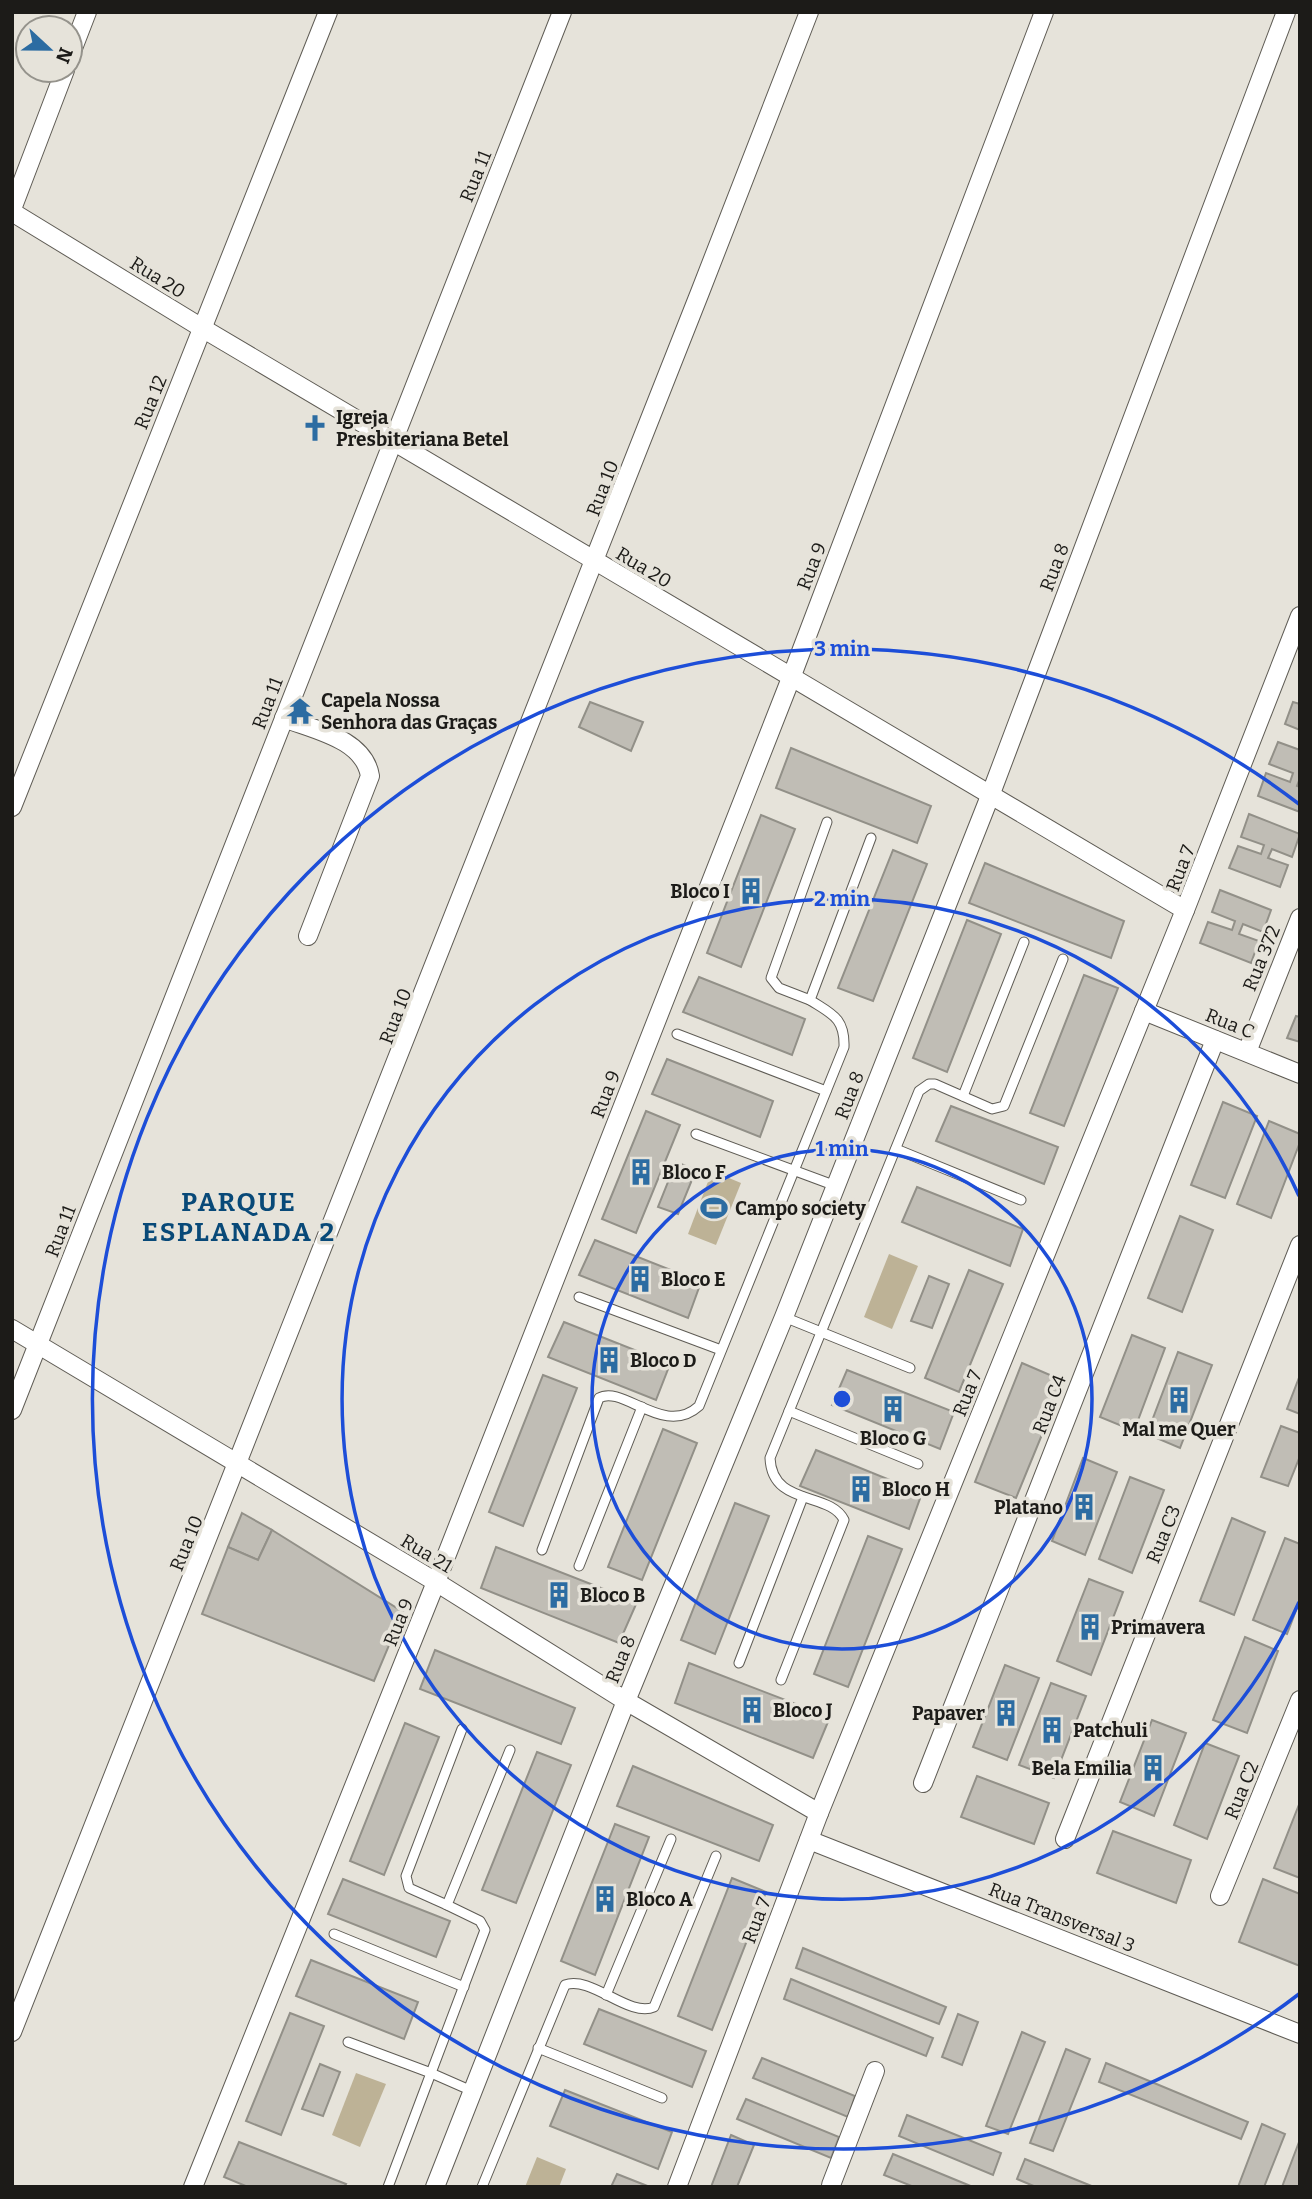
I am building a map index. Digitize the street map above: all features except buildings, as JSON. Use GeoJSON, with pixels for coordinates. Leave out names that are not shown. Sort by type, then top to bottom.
{"type":"FeatureCollection","features":[{"type":"Feature","properties":{"kind":"street","name":"Rua 12"},"geometry":{"type":"LineString","coordinates":[[12,807],[328,12]]}},
{"type":"Feature","properties":{"kind":"street","name":"Rua 11"},"geometry":{"type":"LineString","coordinates":[[12,1410],[562,12]]}},
{"type":"Feature","properties":{"kind":"street","name":"Rua 10"},"geometry":{"type":"LineString","coordinates":[[12,2032],[240,1466],[809,12]]}},
{"type":"Feature","properties":{"kind":"street","name":"Rua 9"},"geometry":{"type":"LineString","coordinates":[[193,2187],[436,1582],[791,678],[1044,12]]}},
{"type":"Feature","properties":{"kind":"street","name":"Rua 8"},"geometry":{"type":"LineString","coordinates":[[435,2187],[626,1701],[785,1317],[990,796],[1286,12]]}},
{"type":"Feature","properties":{"kind":"street"},"geometry":{"type":"LineString","coordinates":[[12,211],[60,84]]}},
{"type":"Feature","properties":{"kind":"street","name":"Rua 20"},"geometry":{"type":"LineString","coordinates":[[12,211],[202,328],[1185,911]]}},
{"type":"Feature","properties":{"kind":"street","name":"Rua 7"},"geometry":{"type":"LineString","coordinates":[[677,2187],[809,1840],[1185,911],[1300,616]]}},
{"type":"Feature","properties":{"kind":"street"},"geometry":{"type":"LineString","coordinates":[[284,718],[334,737],[357,750],[368,764],[370,776],[308,936]]}},
{"type":"Feature","properties":{"kind":"street","name":"Rua 372"},"geometry":{"type":"LineString","coordinates":[[1247,1052],[1300,918]]}},
{"type":"Feature","properties":{"kind":"street","name":"Rua C"},"geometry":{"type":"LineString","coordinates":[[1144,1011],[1300,1074]]}},
{"type":"Feature","properties":{"kind":"street","name":"Rua C4"},"geometry":{"type":"LineString","coordinates":[[923,1783],[1214,1040]]}},
{"type":"Feature","properties":{"kind":"street","name":"Rua C3"},"geometry":{"type":"LineString","coordinates":[[1065,1839],[1300,1245]]}},
{"type":"Feature","properties":{"kind":"street","name":"Rua 21"},"geometry":{"type":"LineString","coordinates":[[12,1329],[436,1582],[626,1701],[820,1813]]}},
{"type":"Feature","properties":{"kind":"street","name":"Rua C2"},"geometry":{"type":"LineString","coordinates":[[1220,1896],[1300,1700]]}},
{"type":"Feature","properties":{"kind":"street","name":"Rua Transversal 3"},"geometry":{"type":"LineString","coordinates":[[809,1840],[1300,2034]]}},
{"type":"Feature","properties":{"kind":"street"},"geometry":{"type":"LineString","coordinates":[[831,2185],[876,2071]]}},
{"type":"Feature","properties":{"kind":"lane"},"geometry":{"type":"LineString","coordinates":[[542,1550],[599,1398],[608,1395],[658,1414],[676,1416],[690,1414],[699,1406],[844,1047],[845,1031],[838,1019],[810,1000],[779,988],[774,984],[772,972],[827,822]]}},
{"type":"Feature","properties":{"kind":"lane"},"geometry":{"type":"LineString","coordinates":[[810,1000],[872,838]]}},
{"type":"Feature","properties":{"kind":"lane"},"geometry":{"type":"LineString","coordinates":[[963,1096],[1024,942]]}},
{"type":"Feature","properties":{"kind":"lane"},"geometry":{"type":"LineString","coordinates":[[781,1680],[844,1520],[836,1511],[803,1497],[775,1480],[770,1458],[923,1086],[935,1084],[992,1109],[1004,1106],[1063,959]]}},
{"type":"Feature","properties":{"kind":"lane"},"geometry":{"type":"LineString","coordinates":[[677,1034],[826,1091]]}},
{"type":"Feature","properties":{"kind":"lane"},"geometry":{"type":"LineString","coordinates":[[696,1134],[836,1186]]}},
{"type":"Feature","properties":{"kind":"lane"},"geometry":{"type":"LineString","coordinates":[[896,1149],[1021,1200]]}},
{"type":"Feature","properties":{"kind":"lane"},"geometry":{"type":"LineString","coordinates":[[579,1297],[721,1350]]}},
{"type":"Feature","properties":{"kind":"lane"},"geometry":{"type":"LineString","coordinates":[[785,1317],[910,1367]]}},
{"type":"Feature","properties":{"kind":"lane"},"geometry":{"type":"LineString","coordinates":[[579,1566],[642,1407]]}},
{"type":"Feature","properties":{"kind":"lane"},"geometry":{"type":"LineString","coordinates":[[789,1411],[918,1464]]}},
{"type":"Feature","properties":{"kind":"lane"},"geometry":{"type":"LineString","coordinates":[[739,1663],[803,1497]]}},
{"type":"Feature","properties":{"kind":"lane"},"geometry":{"type":"LineString","coordinates":[[388,2187],[485,1930],[480,1921],[408,1888],[407,1876],[463,1729]]}},
{"type":"Feature","properties":{"kind":"lane"},"geometry":{"type":"LineString","coordinates":[[447,1905],[510,1750]]}},
{"type":"Feature","properties":{"kind":"lane"},"geometry":{"type":"LineString","coordinates":[[606,1995],[671,1839]]}},
{"type":"Feature","properties":{"kind":"lane"},"geometry":{"type":"LineString","coordinates":[[482,2187],[565,1985],[578,1983],[642,2009],[654,2007],[716,1856]]}},
{"type":"Feature","properties":{"kind":"lane"},"geometry":{"type":"LineString","coordinates":[[334,1934],[464,1987]]}},
{"type":"Feature","properties":{"kind":"lane"},"geometry":{"type":"LineString","coordinates":[[348,2042],[472,2091]]}},
{"type":"Feature","properties":{"kind":"lane"},"geometry":{"type":"LineString","coordinates":[[538,2048],[662,2098]]}},
{"type":"Feature","properties":{"kind":"shaded area","name":"Campo society"},"geometry":{"type":"Polygon","coordinates":[[[712,1171],[741,1183],[716,1245],[688,1234],[712,1171]]]}},
{"type":"Feature","properties":{"kind":"shaded area","name":"Campo society"},"geometry":{"type":"Polygon","coordinates":[[[889,1254],[918,1266],[892,1329],[864,1317],[889,1254]]]}},
{"type":"Feature","properties":{"kind":"shaded area"},"geometry":{"type":"Polygon","coordinates":[[[356,2073],[386,2084],[360,2147],[332,2135],[356,2073]]]}},
{"type":"Feature","properties":{"kind":"shaded area"},"geometry":{"type":"Polygon","coordinates":[[[537,2157],[566,2169],[559,2187],[525,2187],[537,2157]]]}},
{"type":"Feature","properties":{"kind":"place","name":"Igreja Presbiteriana Betel"},"geometry":{"type":"Point","coordinates":[315,428]}},
{"type":"Feature","properties":{"kind":"place","name":"Capela Nossa Senhora das Graças"},"geometry":{"type":"Point","coordinates":[300,711]}},
{"type":"Feature","properties":{"kind":"place","name":"Bloco I"},"geometry":{"type":"Point","coordinates":[751,891]}},
{"type":"Feature","properties":{"kind":"place","name":"Bloco F"},"geometry":{"type":"Point","coordinates":[641,1172]}},
{"type":"Feature","properties":{"kind":"place","name":"Campo society"},"geometry":{"type":"Point","coordinates":[714,1208]}},
{"type":"Feature","properties":{"kind":"place","name":"Bloco E"},"geometry":{"type":"Point","coordinates":[640,1279]}},
{"type":"Feature","properties":{"kind":"place","name":"Bloco D"},"geometry":{"type":"Point","coordinates":[609,1360]}},
{"type":"Feature","properties":{"kind":"place","name":"Mal me Quer"},"geometry":{"type":"Point","coordinates":[1179,1400]}},
{"type":"Feature","properties":{"kind":"place","name":"Bloco G"},"geometry":{"type":"Point","coordinates":[893,1409]}},
{"type":"Feature","properties":{"kind":"place","name":"Bloco H"},"geometry":{"type":"Point","coordinates":[861,1489]}},
{"type":"Feature","properties":{"kind":"place","name":"Platano"},"geometry":{"type":"Point","coordinates":[1084,1507]}},
{"type":"Feature","properties":{"kind":"place","name":"Bloco B"},"geometry":{"type":"Point","coordinates":[559,1595]}},
{"type":"Feature","properties":{"kind":"place","name":"Primavera"},"geometry":{"type":"Point","coordinates":[1090,1627]}},
{"type":"Feature","properties":{"kind":"place","name":"Bloco J"},"geometry":{"type":"Point","coordinates":[752,1710]}},
{"type":"Feature","properties":{"kind":"place","name":"Papaver"},"geometry":{"type":"Point","coordinates":[1006,1713]}},
{"type":"Feature","properties":{"kind":"place","name":"Patchuli"},"geometry":{"type":"Point","coordinates":[1052,1730]}},
{"type":"Feature","properties":{"kind":"place","name":"Bela Emilia"},"geometry":{"type":"Point","coordinates":[1153,1768]}},
{"type":"Feature","properties":{"kind":"place","name":"Bloco A"},"geometry":{"type":"Point","coordinates":[605,1899]}},
{"type":"Feature","properties":{"kind":"district","name":"PARQUE ESPLANADA 2"},"geometry":{"type":"Point","coordinates":[239,1217]}}]}
